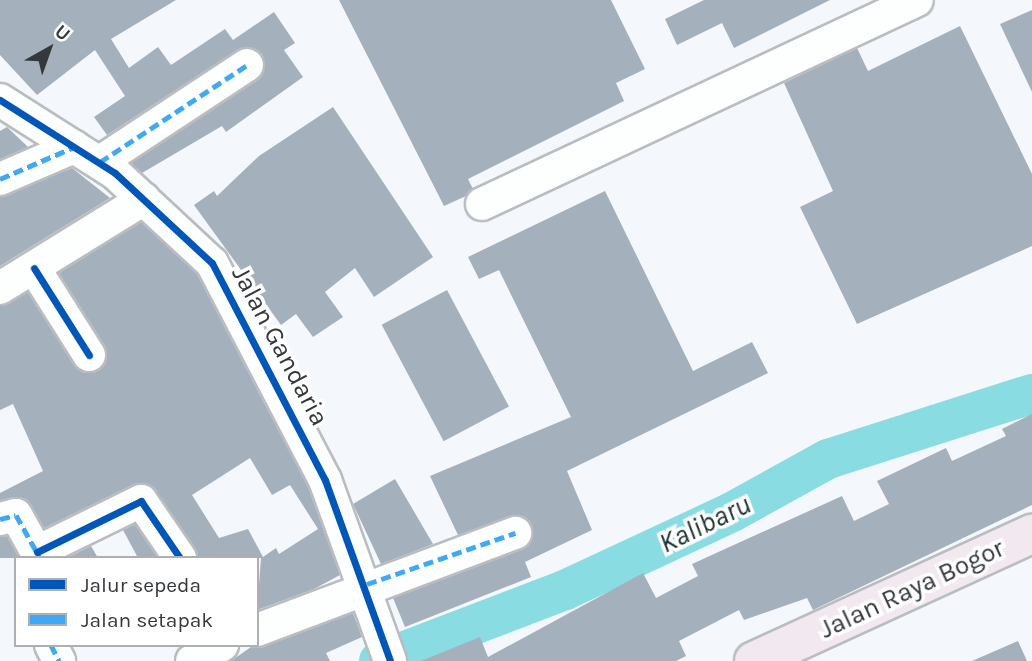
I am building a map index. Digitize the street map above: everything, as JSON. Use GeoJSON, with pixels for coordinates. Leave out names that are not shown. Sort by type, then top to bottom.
{"type":"FeatureCollection","features":[{"type":"Feature","properties":{"kind":"highway","name":"Jalan Raya Bogor"},"geometry":{"type":"LineString","coordinates":[[754,661],[1032,534]]}},
{"type":"Feature","properties":{"kind":"highway","name":"Jalan Raya Bogor"},"geometry":{"type":"LineString","coordinates":[[812,661],[1032,561]]}},
{"type":"Feature","properties":{"kind":"street"},"geometry":{"type":"LineString","coordinates":[[482,204],[917,0]]}},
{"type":"Feature","properties":{"kind":"street"},"geometry":{"type":"LineString","coordinates":[[0,179],[87,155],[247,65]]}},
{"type":"Feature","properties":{"kind":"street","name":"Jalan Gandaria"},"geometry":{"type":"LineString","coordinates":[[0,100],[87,155],[144,199],[203,252],[242,311],[325,480],[367,584],[386,648]]}},
{"type":"Feature","properties":{"kind":"street"},"geometry":{"type":"LineString","coordinates":[[0,288],[144,199]]}},
{"type":"Feature","properties":{"kind":"street"},"geometry":{"type":"LineString","coordinates":[[34,268],[89,355]]}},
{"type":"Feature","properties":{"kind":"street"},"geometry":{"type":"LineString","coordinates":[[0,519],[16,515],[38,555],[141,500],[179,556]]}},
{"type":"Feature","properties":{"kind":"street"},"geometry":{"type":"LineString","coordinates":[[259,629],[367,584],[515,533]]}},
{"type":"Feature","properties":{"kind":"street"},"geometry":{"type":"LineString","coordinates":[[192,661],[218,647]]}},
{"type":"Feature","properties":{"kind":"building"},"geometry":{"type":"Polygon","coordinates":[[[0,0],[176,0],[111,39],[129,68],[158,47],[171,65],[225,29],[233,40],[274,12],[295,43],[284,50],[303,77],[226,132],[222,126],[142,173],[131,163],[258,80],[265,65],[262,54],[237,50],[107,135],[94,117],[125,96],[95,50],[37,95],[0,55],[0,0]]]}},
{"type":"Feature","properties":{"kind":"building"},"geometry":{"type":"Polygon","coordinates":[[[339,0],[611,0],[645,69],[616,83],[624,101],[468,179],[473,189],[466,196],[444,206],[339,0]]]}},
{"type":"Feature","properties":{"kind":"building"},"geometry":{"type":"Polygon","coordinates":[[[704,0],[830,0],[734,48],[722,23],[677,45],[665,19],[704,0]]]}},
{"type":"Feature","properties":{"kind":"building"},"geometry":{"type":"Polygon","coordinates":[[[1032,10],[1032,92],[1000,24],[1032,10]]]}},
{"type":"Feature","properties":{"kind":"building"},"geometry":{"type":"Polygon","coordinates":[[[960,26],[1032,174],[1032,246],[857,324],[800,207],[833,191],[784,83],[857,48],[868,71],[960,26]]]}},
{"type":"Feature","properties":{"kind":"building"},"geometry":{"type":"Polygon","coordinates":[[[333,107],[433,257],[374,297],[355,268],[325,292],[343,317],[313,337],[296,314],[281,325],[194,205],[214,191],[217,196],[259,156],[333,107]]]}},
{"type":"Feature","properties":{"kind":"building"},"geometry":{"type":"Polygon","coordinates":[[[7,127],[28,147],[0,159],[0,131],[7,127]]]}},
{"type":"Feature","properties":{"kind":"building"},"geometry":{"type":"Polygon","coordinates":[[[72,168],[110,198],[0,266],[0,197],[72,168]]]}},
{"type":"Feature","properties":{"kind":"building"},"geometry":{"type":"Polygon","coordinates":[[[605,191],[693,371],[752,342],[768,373],[567,471],[592,530],[525,562],[531,577],[405,627],[393,598],[521,550],[533,535],[527,519],[517,515],[458,535],[430,476],[571,417],[499,270],[479,279],[468,257],[605,191]]]}},
{"type":"Feature","properties":{"kind":"building"},"geometry":{"type":"Polygon","coordinates":[[[141,222],[197,274],[308,487],[340,575],[314,589],[259,609],[261,558],[197,556],[149,485],[133,485],[44,528],[24,499],[0,500],[0,493],[43,471],[13,404],[0,410],[0,306],[28,292],[74,365],[98,371],[106,363],[105,346],[59,273],[141,222]],[[250,458],[192,495],[219,538],[248,529],[263,557],[276,548],[279,554],[318,529],[290,485],[272,495],[250,458]]]}},
{"type":"Feature","properties":{"kind":"building"},"geometry":{"type":"Polygon","coordinates":[[[447,290],[509,407],[444,441],[382,325],[447,290]]]}},
{"type":"Feature","properties":{"kind":"building"},"geometry":{"type":"Polygon","coordinates":[[[1032,414],[1032,505],[813,610],[807,598],[744,620],[739,610],[679,641],[686,656],[676,661],[421,661],[480,637],[488,657],[643,573],[656,598],[698,576],[692,564],[842,496],[854,521],[889,504],[877,481],[946,448],[952,461],[1006,436],[1002,429],[1032,414]]]}},
{"type":"Feature","properties":{"kind":"building"},"geometry":{"type":"Polygon","coordinates":[[[395,479],[433,544],[381,564],[353,504],[395,479]]]}},
{"type":"Feature","properties":{"kind":"building"},"geometry":{"type":"Polygon","coordinates":[[[135,524],[157,556],[137,556],[123,530],[135,524]]]}},
{"type":"Feature","properties":{"kind":"building"},"geometry":{"type":"Polygon","coordinates":[[[7,536],[18,556],[0,558],[0,537],[7,536]]]}},
{"type":"Feature","properties":{"kind":"building"},"geometry":{"type":"Polygon","coordinates":[[[91,546],[97,556],[71,556],[91,546]]]}},
{"type":"Feature","properties":{"kind":"building"},"geometry":{"type":"Polygon","coordinates":[[[353,613],[362,637],[326,653],[330,661],[231,661],[251,647],[259,647],[259,644],[353,613]]]}},
{"type":"Feature","properties":{"kind":"building"},"geometry":{"type":"Polygon","coordinates":[[[1018,641],[1027,661],[972,661],[1018,641]]]}},
{"type":"Feature","properties":{"kind":"waterway","name":"Kalibaru"},"geometry":{"type":"LineString","coordinates":[[379,661],[565,590],[732,512],[828,459],[1032,394]]}},
{"type":"Feature","properties":{"kind":"marked path"},"geometry":{"type":"LineString","coordinates":[[100,162],[247,65]]}},
{"type":"Feature","properties":{"kind":"marked path"},"geometry":{"type":"LineString","coordinates":[[0,179],[74,147]]}},
{"type":"Feature","properties":{"kind":"marked path"},"geometry":{"type":"LineString","coordinates":[[0,519],[16,515],[39,556]]}},
{"type":"Feature","properties":{"kind":"marked path"},"geometry":{"type":"LineString","coordinates":[[367,584],[515,533]]}},
{"type":"Feature","properties":{"kind":"marked path"},"geometry":{"type":"LineString","coordinates":[[52,647],[59,661]]}},
{"type":"Feature","properties":{"kind":"cycle path"},"geometry":{"type":"LineString","coordinates":[[0,100],[115,173],[212,263],[325,480],[390,661]]}},
{"type":"Feature","properties":{"kind":"cycle path"},"geometry":{"type":"LineString","coordinates":[[34,268],[89,355]]}},
{"type":"Feature","properties":{"kind":"cycle path"},"geometry":{"type":"LineString","coordinates":[[37,552],[141,501],[179,556]]}}]}
